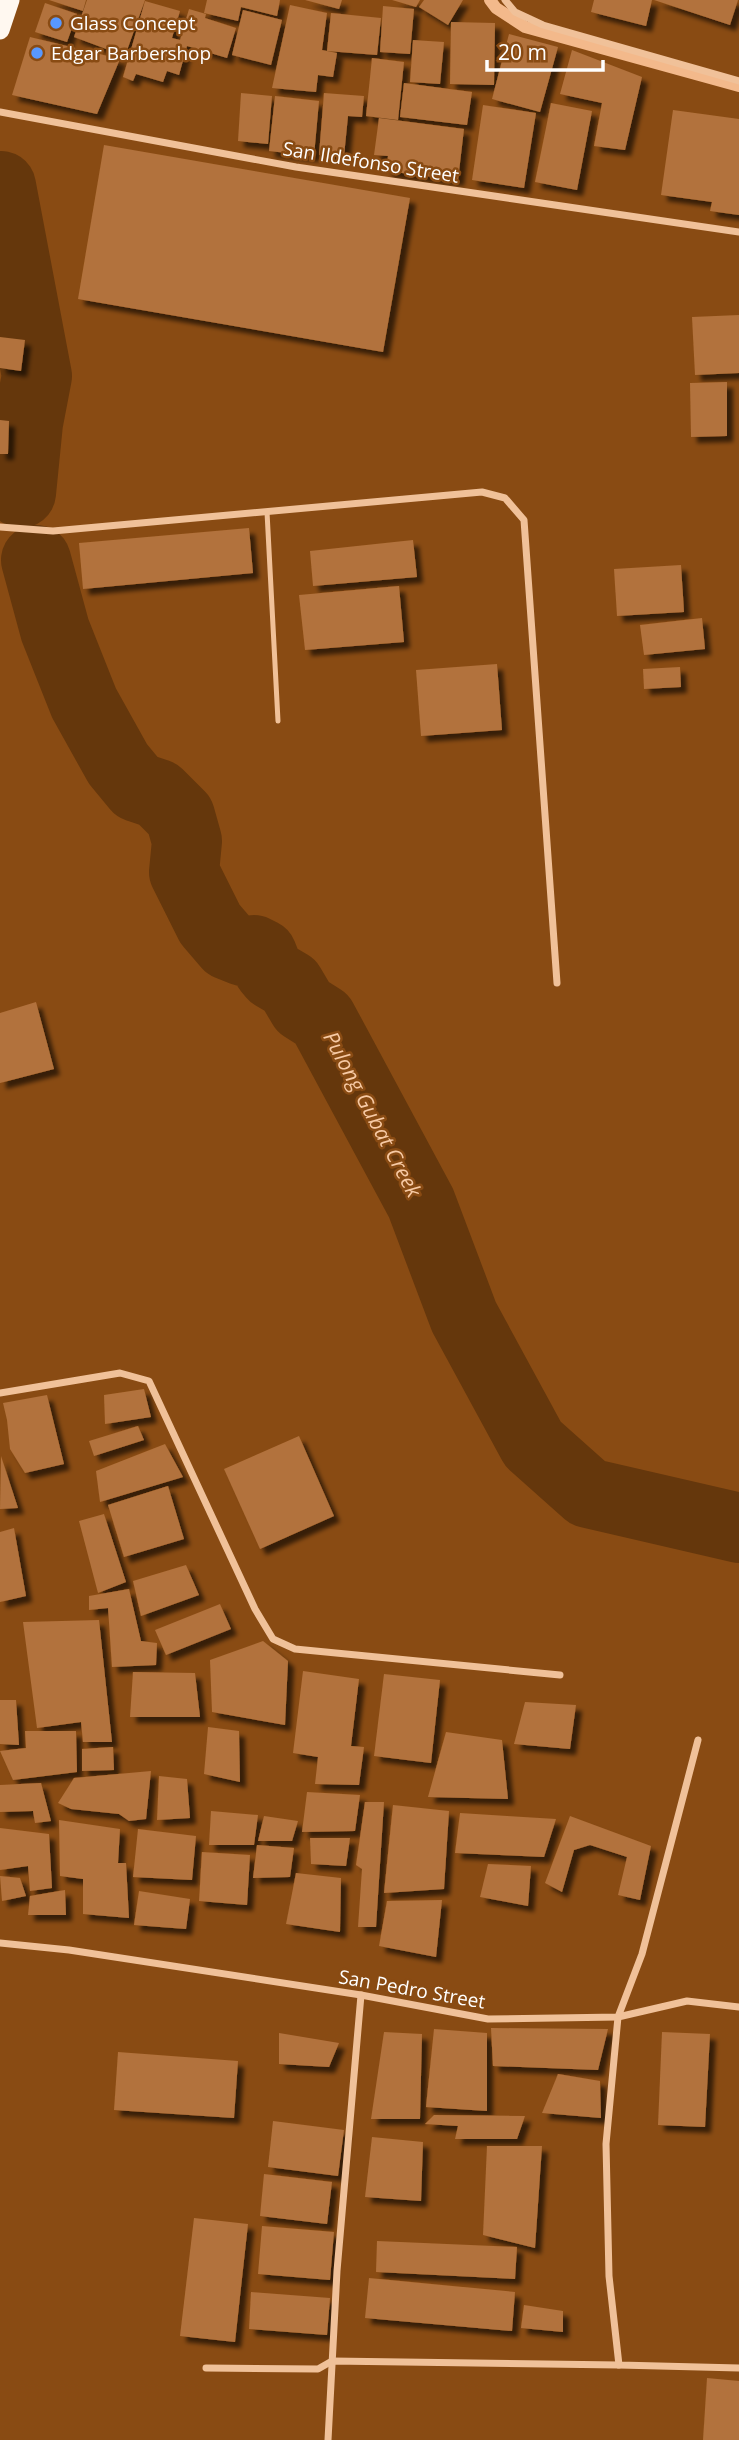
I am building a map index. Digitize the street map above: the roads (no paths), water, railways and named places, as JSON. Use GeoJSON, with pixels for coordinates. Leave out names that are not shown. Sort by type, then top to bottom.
{"type":"FeatureCollection","features":[{"type":"Feature","properties":{"kind":"highway"},"geometry":{"type":"LineString","coordinates":[[0,30],[10,0]]}},
{"type":"Feature","properties":{"kind":"street"},"geometry":{"type":"LineString","coordinates":[[505,0],[515,12],[543,25],[739,81]]}},
{"type":"Feature","properties":{"kind":"street","name":"San Ildefonso Street"},"geometry":{"type":"LineString","coordinates":[[0,112],[296,167],[739,232]]}},
{"type":"Feature","properties":{"kind":"street"},"geometry":{"type":"LineString","coordinates":[[0,527],[53,531],[482,492],[505,498],[524,520],[557,983]]}},
{"type":"Feature","properties":{"kind":"street"},"geometry":{"type":"LineString","coordinates":[[0,1393],[120,1373],[149,1381],[255,1609],[272,1639],[295,1649],[559,1675]]}},
{"type":"Feature","properties":{"kind":"street"},"geometry":{"type":"LineString","coordinates":[[619,2365],[610,2276],[606,2144],[618,2017],[642,1954],[698,1740]]}},
{"type":"Feature","properties":{"kind":"street","name":"San Pedro Street"},"geometry":{"type":"LineString","coordinates":[[0,1943],[69,1950],[361,1995],[488,2019],[618,2017],[687,2001],[739,2007]]}},
{"type":"Feature","properties":{"kind":"street"},"geometry":{"type":"LineString","coordinates":[[328,2440],[338,2257],[361,1995]]}},
{"type":"Feature","properties":{"kind":"street"},"geometry":{"type":"LineString","coordinates":[[206,2368],[318,2369],[332,2361],[739,2368]]}},
{"type":"Feature","properties":{"kind":"lane"},"geometry":{"type":"LineString","coordinates":[[267,512],[278,721]]}},
{"type":"Feature","properties":{"kind":"waterway"},"geometry":{"type":"LineString","coordinates":[[490,0],[496,8],[525,27],[739,86]]}},
{"type":"Feature","properties":{"kind":"waterway","name":"Pulong Gubat Creek"},"geometry":{"type":"LineString","coordinates":[[1,186],[37,376],[28,423],[21,493]]}},
{"type":"Feature","properties":{"kind":"waterway","name":"Pulong Gubat Creek"},"geometry":{"type":"LineString","coordinates":[[36,560],[55,630],[84,703],[118,764],[137,787],[158,794],[180,816],[187,841],[184,872],[210,924],[228,945],[262,954],[273,975],[290,985],[303,1007],[322,1019],[421,1203],[464,1317],[533,1444],[588,1493],[739,1528]]}},
{"type":"Feature","properties":{"kind":"place","name":"Glass Concept"},"geometry":{"type":"Point","coordinates":[56,23]}},
{"type":"Feature","properties":{"kind":"place","name":"Edgar Barbershop"},"geometry":{"type":"Point","coordinates":[37,53]}}]}
